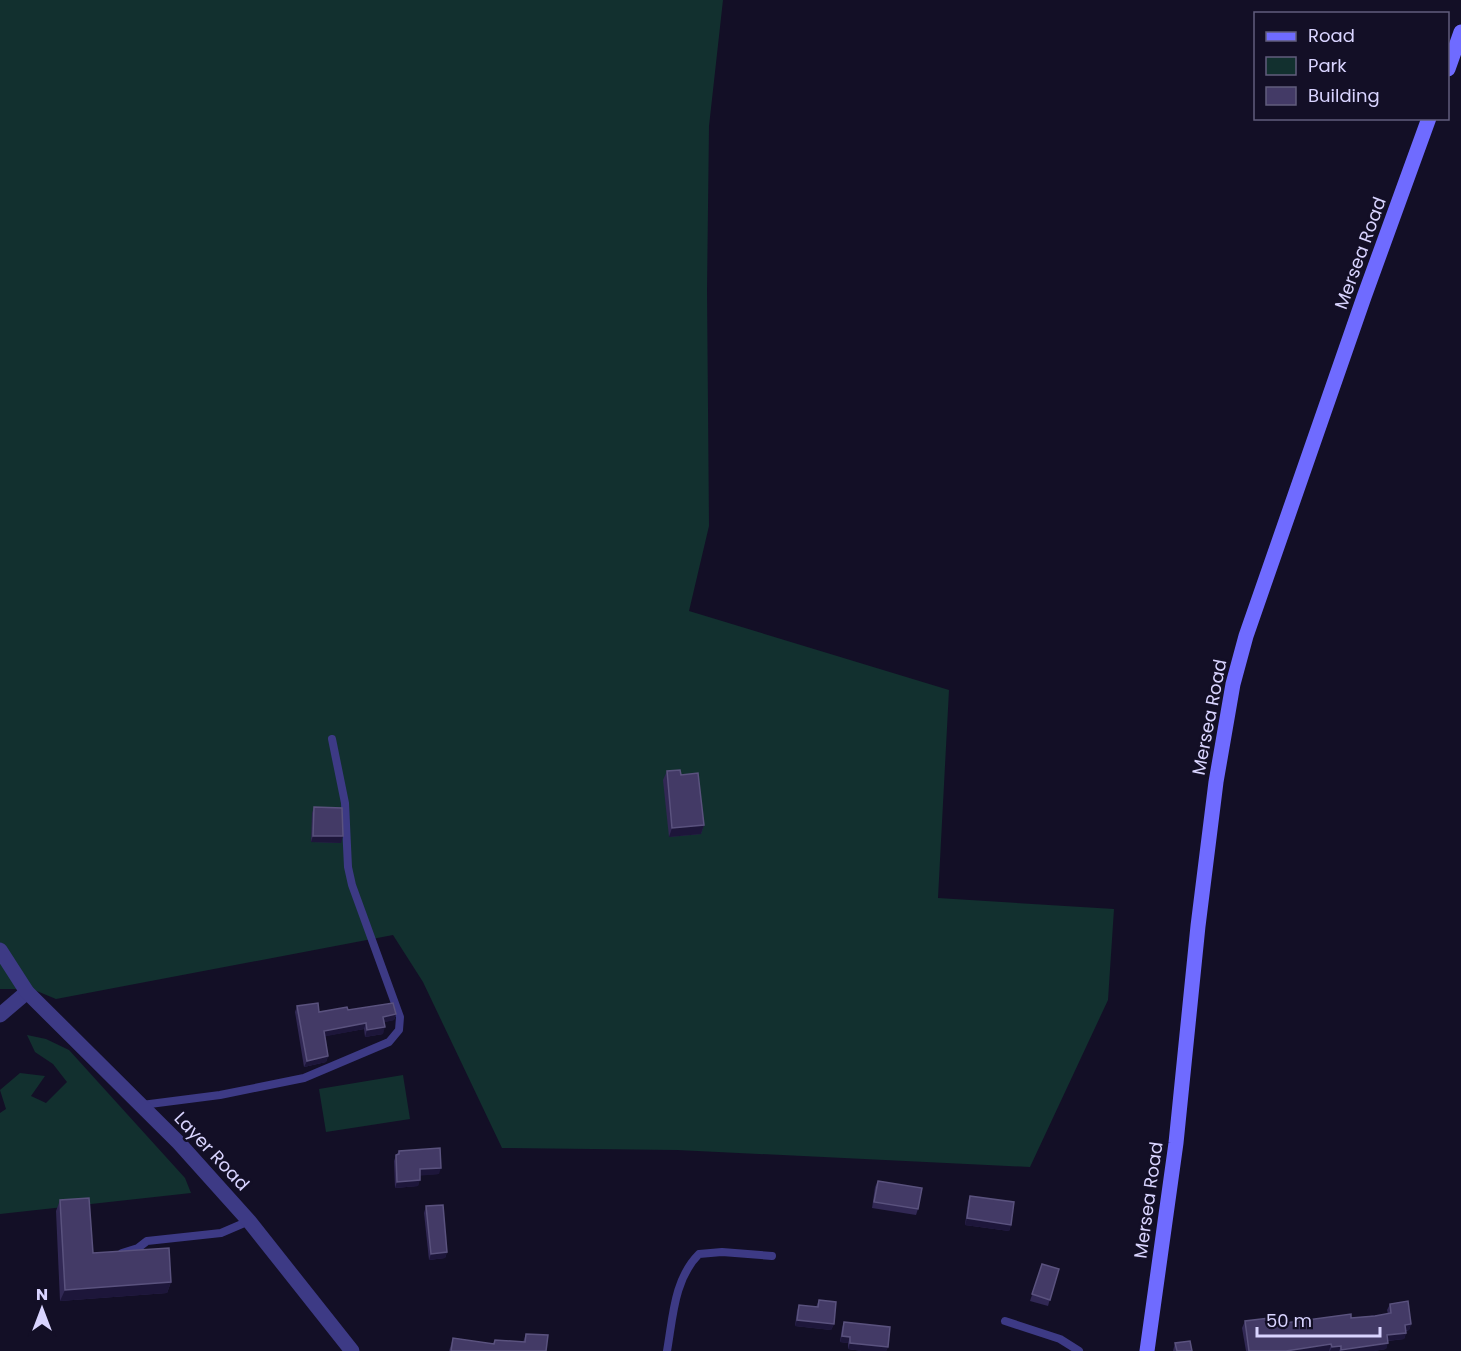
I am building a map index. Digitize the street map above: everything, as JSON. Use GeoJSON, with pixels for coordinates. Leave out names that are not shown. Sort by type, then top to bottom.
{"type":"FeatureCollection","features":[{"type":"Feature","properties":{"kind":"main road"},"geometry":{"type":"LineString","coordinates":[[1449,66],[1461,32]]}},
{"type":"Feature","properties":{"kind":"main road","name":"Mersea Road"},"geometry":{"type":"LineString","coordinates":[[1147,1351],[1176,1143],[1199,915],[1216,782],[1233,684],[1245,636],[1428,120]]}},
{"type":"Feature","properties":{"kind":"street","name":"Layer Road"},"geometry":{"type":"LineString","coordinates":[[0,950],[27,992],[142,1105],[249,1221],[352,1351]]}},
{"type":"Feature","properties":{"kind":"street"},"geometry":{"type":"LineString","coordinates":[[0,1015],[27,992]]}},
{"type":"Feature","properties":{"kind":"lane"},"geometry":{"type":"LineString","coordinates":[[142,1105],[198,1099],[304,1078],[389,1042],[399,1030],[400,1017],[350,876],[345,803],[333,739]]}},
{"type":"Feature","properties":{"kind":"lane"},"geometry":{"type":"LineString","coordinates":[[116,1255],[138,1248],[147,1241],[221,1233],[249,1221]]}},
{"type":"Feature","properties":{"kind":"lane"},"geometry":{"type":"LineString","coordinates":[[667,1351],[679,1287],[687,1266],[699,1254],[722,1252],[772,1256]]}},
{"type":"Feature","properties":{"kind":"lane"},"geometry":{"type":"LineString","coordinates":[[1005,1321],[1060,1339],[1080,1351]]}},
{"type":"Feature","properties":{"kind":"green space"},"geometry":{"type":"Polygon","coordinates":[[[0,0],[723,0],[709,126],[707,290],[709,526],[689,611],[949,690],[938,898],[1114,909],[1108,1000],[1030,1167],[677,1150],[502,1148],[423,982],[393,935],[56,999],[32,989],[0,989],[0,0]]]}},
{"type":"Feature","properties":{"kind":"green space"},"geometry":{"type":"Polygon","coordinates":[[[27,1035],[46,1039],[69,1050],[185,1178],[191,1193],[0,1214],[0,1113],[6,1109],[0,1090],[20,1073],[45,1076],[31,1096],[46,1103],[67,1082],[53,1064],[35,1052],[27,1035]]]}},
{"type":"Feature","properties":{"kind":"green space"},"geometry":{"type":"Polygon","coordinates":[[[403,1075],[410,1119],[326,1132],[319,1089],[403,1075]]]}},
{"type":"Feature","properties":{"kind":"building"},"geometry":{"type":"Polygon","coordinates":[[[680,770],[681,775],[698,773],[704,825],[672,828],[667,771],[680,770]]]}},
{"type":"Feature","properties":{"kind":"building"},"geometry":{"type":"Polygon","coordinates":[[[314,807],[342,808],[343,836],[313,836],[314,807]]]}},
{"type":"Feature","properties":{"kind":"building"},"geometry":{"type":"Polygon","coordinates":[[[318,1003],[319,1012],[393,1003],[396,1014],[383,1017],[385,1027],[367,1030],[366,1023],[324,1031],[328,1056],[307,1061],[297,1006],[318,1003]]]}},
{"type":"Feature","properties":{"kind":"building"},"geometry":{"type":"Polygon","coordinates":[[[440,1148],[441,1168],[420,1169],[420,1180],[397,1182],[396,1155],[399,1151],[440,1148]]]}},
{"type":"Feature","properties":{"kind":"building"},"geometry":{"type":"Polygon","coordinates":[[[878,1181],[922,1188],[918,1209],[874,1202],[878,1181]]]}},
{"type":"Feature","properties":{"kind":"building"},"geometry":{"type":"Polygon","coordinates":[[[970,1196],[1014,1202],[1011,1225],[967,1218],[970,1196]]]}},
{"type":"Feature","properties":{"kind":"building"},"geometry":{"type":"Polygon","coordinates":[[[89,1198],[93,1253],[169,1248],[171,1282],[65,1290],[60,1200],[89,1198]]]}},
{"type":"Feature","properties":{"kind":"building"},"geometry":{"type":"Polygon","coordinates":[[[443,1205],[447,1252],[431,1254],[426,1206],[443,1205]]]}},
{"type":"Feature","properties":{"kind":"building"},"geometry":{"type":"Polygon","coordinates":[[[1042,1264],[1059,1269],[1050,1300],[1032,1294],[1042,1264]]]}},
{"type":"Feature","properties":{"kind":"building"},"geometry":{"type":"Polygon","coordinates":[[[819,1300],[836,1302],[834,1324],[797,1320],[799,1305],[818,1307],[819,1300]]]}},
{"type":"Feature","properties":{"kind":"building"},"geometry":{"type":"Polygon","coordinates":[[[1408,1301],[1411,1324],[1405,1325],[1406,1333],[1387,1335],[1388,1343],[1341,1350],[1341,1346],[1332,1347],[1331,1344],[1286,1351],[1249,1351],[1245,1321],[1269,1318],[1270,1325],[1351,1314],[1351,1318],[1375,1316],[1391,1313],[1390,1304],[1408,1301]]]}},
{"type":"Feature","properties":{"kind":"building"},"geometry":{"type":"Polygon","coordinates":[[[844,1322],[890,1327],[888,1347],[850,1343],[850,1337],[842,1336],[844,1322]]]}},
{"type":"Feature","properties":{"kind":"building"},"geometry":{"type":"Polygon","coordinates":[[[526,1334],[548,1335],[546,1351],[451,1351],[453,1338],[494,1344],[495,1340],[525,1342],[526,1334]]]}},
{"type":"Feature","properties":{"kind":"building"},"geometry":{"type":"Polygon","coordinates":[[[1190,1341],[1192,1351],[1177,1351],[1175,1343],[1190,1341]]]}}]}
